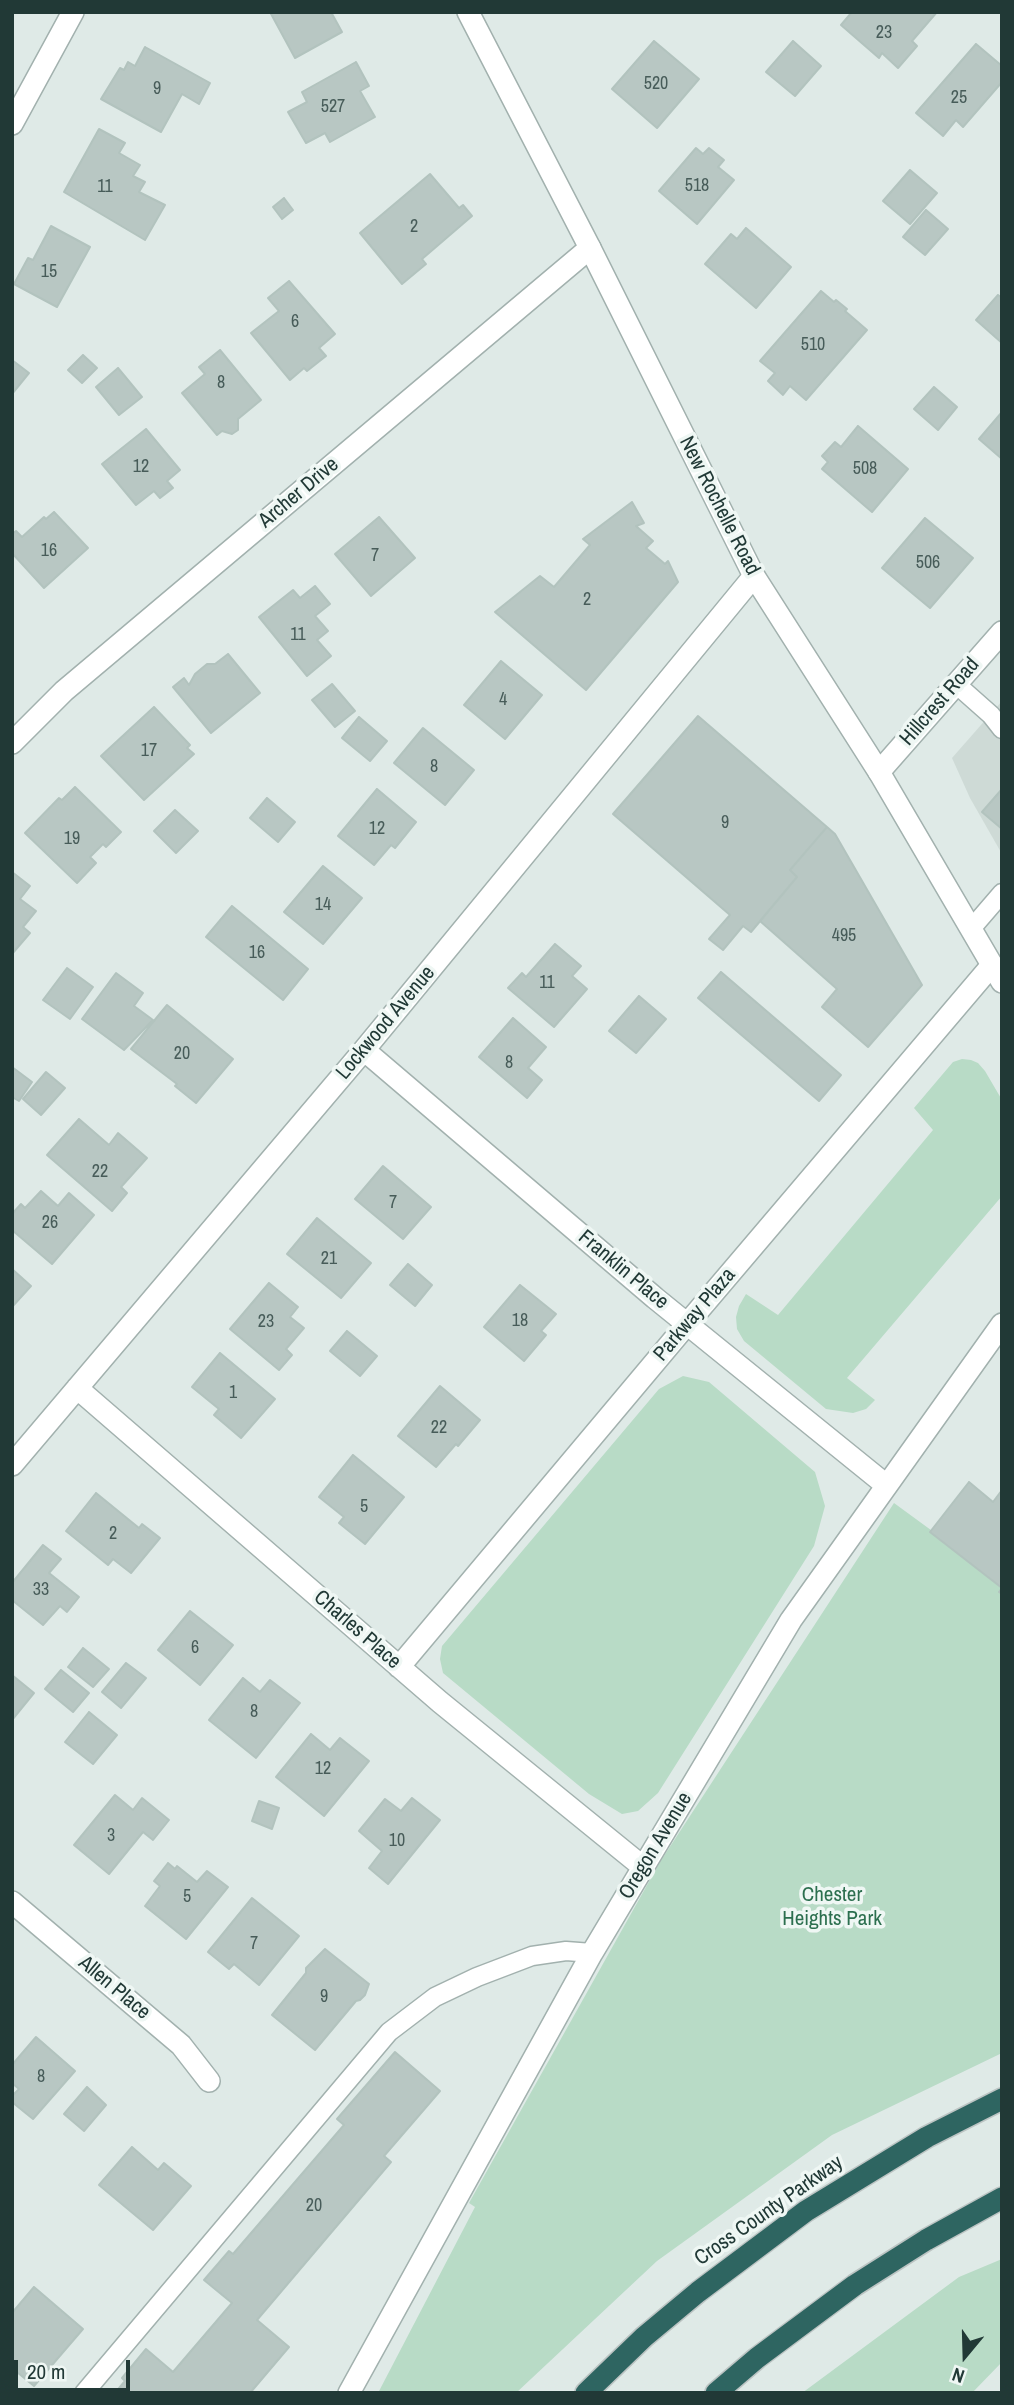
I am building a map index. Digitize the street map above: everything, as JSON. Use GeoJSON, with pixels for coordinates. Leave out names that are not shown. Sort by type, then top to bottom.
{"type":"FeatureCollection","features":[{"type":"Feature","properties":{"kind":"highway","name":"Cross County Parkway"},"geometry":{"type":"LineString","coordinates":[[586,2393],[644,2337],[698,2292],[806,2211],[927,2137],[1002,2099]]}},
{"type":"Feature","properties":{"kind":"highway"},"geometry":{"type":"LineString","coordinates":[[716,2393],[757,2358],[855,2285],[926,2240],[1002,2197]]}},
{"type":"Feature","properties":{"kind":"street"},"geometry":{"type":"LineString","coordinates":[[12,124],[73,12]]}},
{"type":"Feature","properties":{"kind":"street","name":"New Rochelle Road"},"geometry":{"type":"LineString","coordinates":[[468,12],[754,576],[879,772],[997,973]]}},
{"type":"Feature","properties":{"kind":"street","name":"Archer Drive"},"geometry":{"type":"LineString","coordinates":[[12,743],[64,691],[590,248]]}},
{"type":"Feature","properties":{"kind":"street","name":"Lockwood Avenue"},"geometry":{"type":"LineString","coordinates":[[12,1465],[364,1050],[754,576]]}},
{"type":"Feature","properties":{"kind":"street","name":"Hillcrest Road"},"geometry":{"type":"LineString","coordinates":[[879,772],[1002,632]]}},
{"type":"Feature","properties":{"kind":"street","name":"Parkway Plaza"},"geometry":{"type":"LineString","coordinates":[[399,1667],[687,1324],[997,973]]}},
{"type":"Feature","properties":{"kind":"street","name":"Franklin Place"},"geometry":{"type":"LineString","coordinates":[[364,1050],[687,1324],[886,1485]]}},
{"type":"Feature","properties":{"kind":"street","name":"Oregon Avenue"},"geometry":{"type":"LineString","coordinates":[[349,2393],[592,1953],[791,1620],[1002,1324]]}},
{"type":"Feature","properties":{"kind":"street","name":"Charles Place"},"geometry":{"type":"LineString","coordinates":[[77,1388],[399,1667],[643,1867]]}},
{"type":"Feature","properties":{"kind":"street","name":"Allen Place"},"geometry":{"type":"LineString","coordinates":[[12,1902],[181,2045],[209,2081]]}},
{"type":"Feature","properties":{"kind":"lane"},"geometry":{"type":"LineString","coordinates":[[956,684],[991,715],[1002,729]]}},
{"type":"Feature","properties":{"kind":"lane"},"geometry":{"type":"LineString","coordinates":[[971,929],[1002,893]]}},
{"type":"Feature","properties":{"kind":"lane"},"geometry":{"type":"LineString","coordinates":[[84,2393],[389,2032],[435,1997],[477,1977],[532,1956],[566,1951],[592,1953]]}},
{"type":"Feature","properties":{"kind":"shaded area"},"geometry":{"type":"Polygon","coordinates":[[[1002,701],[1002,854],[970,798],[952,758],[1002,701]]]}},
{"type":"Feature","properties":{"kind":"green space"},"geometry":{"type":"Polygon","coordinates":[[[962,1059],[978,1063],[1002,1100],[1002,1196],[847,1378],[875,1400],[866,1409],[853,1413],[826,1409],[744,1341],[737,1329],[739,1306],[746,1294],[778,1315],[933,1130],[914,1108],[953,1062],[962,1059]]]}},
{"type":"Feature","properties":{"kind":"green space"},"geometry":{"type":"Polygon","coordinates":[[[683,1376],[709,1382],[815,1472],[825,1506],[814,1546],[658,1793],[638,1811],[622,1814],[589,1794],[443,1673],[440,1659],[442,1646],[659,1389],[683,1376]]]}},
{"type":"Feature","properties":{"kind":"green space","name":"Chester Heights Park"},"geometry":{"type":"Polygon","coordinates":[[[894,1503],[1002,1582],[1002,2053],[832,2135],[657,2261],[516,2393],[378,2393],[475,2207],[469,2203],[660,1862],[894,1503]]]}},
{"type":"Feature","properties":{"kind":"green space"},"geometry":{"type":"Polygon","coordinates":[[[1002,2259],[1002,2362],[972,2393],[802,2393],[959,2277],[1002,2259]]]}},
{"type":"Feature","properties":{"kind":"building"},"geometry":{"type":"Polygon","coordinates":[[[270,12],[331,12],[342,32],[295,58],[270,12]]]}},
{"type":"Feature","properties":{"kind":"building"},"geometry":{"type":"Polygon","coordinates":[[[852,12],[937,12],[912,41],[917,46],[898,68],[882,53],[879,58],[841,25],[852,12]]]}},
{"type":"Feature","properties":{"kind":"building"},"geometry":{"type":"Polygon","coordinates":[[[654,41],[699,79],[657,128],[612,89],[654,41]]]}},
{"type":"Feature","properties":{"kind":"building"},"geometry":{"type":"Polygon","coordinates":[[[793,41],[821,66],[795,96],[766,72],[793,41]]]}},
{"type":"Feature","properties":{"kind":"building"},"geometry":{"type":"Polygon","coordinates":[[[976,44],[1002,66],[1002,82],[963,127],[956,120],[943,136],[916,113],[976,44]]]}},
{"type":"Feature","properties":{"kind":"building"},"geometry":{"type":"Polygon","coordinates":[[[145,47],[210,83],[199,104],[182,94],[161,132],[101,99],[120,68],[124,70],[128,62],[135,66],[145,47]]]}},
{"type":"Feature","properties":{"kind":"building"},"geometry":{"type":"Polygon","coordinates":[[[356,62],[369,86],[360,91],[375,117],[330,142],[325,133],[306,143],[288,112],[307,102],[302,92],[356,62]]]}},
{"type":"Feature","properties":{"kind":"building"},"geometry":{"type":"Polygon","coordinates":[[[99,129],[125,143],[119,153],[140,165],[133,176],[145,182],[139,192],[165,205],[145,240],[64,192],[99,129]]]}},
{"type":"Feature","properties":{"kind":"building"},"geometry":{"type":"Polygon","coordinates":[[[696,148],[703,154],[709,148],[724,160],[718,167],[734,180],[697,224],[659,191],[696,148]]]}},
{"type":"Feature","properties":{"kind":"building"},"geometry":{"type":"Polygon","coordinates":[[[910,170],[937,193],[910,224],[883,201],[910,170]]]}},
{"type":"Feature","properties":{"kind":"building"},"geometry":{"type":"Polygon","coordinates":[[[430,174],[459,208],[463,205],[472,216],[422,259],[426,264],[402,284],[360,233],[430,174]]]}},
{"type":"Feature","properties":{"kind":"building"},"geometry":{"type":"Polygon","coordinates":[[[284,198],[293,210],[282,219],[273,207],[284,198]]]}},
{"type":"Feature","properties":{"kind":"building"},"geometry":{"type":"Polygon","coordinates":[[[926,210],[948,229],[925,255],[903,237],[926,210]]]}},
{"type":"Feature","properties":{"kind":"building"},"geometry":{"type":"Polygon","coordinates":[[[51,226],[90,247],[57,307],[14,284],[28,258],[33,260],[51,226]]]}},
{"type":"Feature","properties":{"kind":"building"},"geometry":{"type":"Polygon","coordinates":[[[746,228],[791,267],[756,308],[705,264],[731,234],[737,239],[746,228]]]}},
{"type":"Feature","properties":{"kind":"building"},"geometry":{"type":"Polygon","coordinates":[[[289,281],[335,334],[319,348],[326,356],[307,371],[304,368],[290,380],[251,333],[279,311],[268,298],[289,281]]]}},
{"type":"Feature","properties":{"kind":"building"},"geometry":{"type":"Polygon","coordinates":[[[821,291],[847,309],[845,311],[867,330],[806,400],[790,386],[783,395],[768,381],[775,373],[760,361],[821,291]]]}},
{"type":"Feature","properties":{"kind":"building"},"geometry":{"type":"Polygon","coordinates":[[[998,295],[1002,298],[1002,343],[976,320],[998,295]]]}},
{"type":"Feature","properties":{"kind":"building"},"geometry":{"type":"Polygon","coordinates":[[[220,350],[261,400],[238,419],[238,430],[232,434],[222,431],[217,435],[182,393],[205,374],[199,367],[220,350]]]}},
{"type":"Feature","properties":{"kind":"building"},"geometry":{"type":"Polygon","coordinates":[[[83,355],[97,368],[82,383],[68,370],[83,355]]]}},
{"type":"Feature","properties":{"kind":"building"},"geometry":{"type":"Polygon","coordinates":[[[12,360],[29,373],[12,394],[12,360]]]}},
{"type":"Feature","properties":{"kind":"building"},"geometry":{"type":"Polygon","coordinates":[[[118,368],[142,397],[119,415],[96,387],[118,368]]]}},
{"type":"Feature","properties":{"kind":"building"},"geometry":{"type":"Polygon","coordinates":[[[934,387],[957,407],[938,430],[914,409],[934,387]]]}},
{"type":"Feature","properties":{"kind":"building"},"geometry":{"type":"Polygon","coordinates":[[[1002,412],[1002,459],[979,439],[1002,412]]]}},
{"type":"Feature","properties":{"kind":"building"},"geometry":{"type":"Polygon","coordinates":[[[858,426],[908,469],[872,512],[822,469],[828,462],[822,456],[835,442],[841,447],[858,426]]]}},
{"type":"Feature","properties":{"kind":"building"},"geometry":{"type":"Polygon","coordinates":[[[146,429],[180,470],[167,481],[173,488],[160,498],[154,491],[136,505],[102,464],[146,429]]]}},
{"type":"Feature","properties":{"kind":"building"},"geometry":{"type":"Polygon","coordinates":[[[632,502],[644,523],[636,526],[653,541],[646,548],[665,564],[668,561],[678,582],[586,690],[495,612],[540,576],[554,587],[590,545],[583,539],[632,502]]]}},
{"type":"Feature","properties":{"kind":"building"},"geometry":{"type":"Polygon","coordinates":[[[54,512],[88,548],[44,588],[12,553],[12,534],[16,531],[22,537],[44,517],[46,519],[54,512]]]}},
{"type":"Feature","properties":{"kind":"building"},"geometry":{"type":"Polygon","coordinates":[[[379,517],[415,558],[371,596],[335,554],[379,517]]]}},
{"type":"Feature","properties":{"kind":"building"},"geometry":{"type":"Polygon","coordinates":[[[925,518],[973,558],[930,608],[882,568],[925,518]]]}},
{"type":"Feature","properties":{"kind":"building"},"geometry":{"type":"Polygon","coordinates":[[[315,586],[330,604],[315,616],[328,631],[317,640],[331,656],[307,676],[259,617],[293,590],[300,598],[315,586]]]}},
{"type":"Feature","properties":{"kind":"building"},"geometry":{"type":"Polygon","coordinates":[[[228,654],[260,693],[211,733],[173,687],[184,678],[189,685],[195,674],[207,664],[215,664],[228,654]]]}},
{"type":"Feature","properties":{"kind":"building"},"geometry":{"type":"Polygon","coordinates":[[[501,661],[542,695],[505,739],[464,705],[501,661]]]}},
{"type":"Feature","properties":{"kind":"building"},"geometry":{"type":"Polygon","coordinates":[[[332,684],[355,711],[335,727],[312,700],[332,684]]]}},
{"type":"Feature","properties":{"kind":"building"},"geometry":{"type":"Polygon","coordinates":[[[154,707],[190,745],[187,748],[194,754],[144,800],[101,756],[154,707]]]}},
{"type":"Feature","properties":{"kind":"building"},"geometry":{"type":"Polygon","coordinates":[[[698,716],[827,827],[790,870],[797,877],[751,932],[743,926],[723,950],[709,939],[730,915],[613,814],[698,716]]]}},
{"type":"Feature","properties":{"kind":"building"},"geometry":{"type":"Polygon","coordinates":[[[359,717],[387,741],[370,761],[342,738],[359,717]]]}},
{"type":"Feature","properties":{"kind":"building"},"geometry":{"type":"Polygon","coordinates":[[[423,728],[474,770],[445,805],[394,763],[423,728]]]}},
{"type":"Feature","properties":{"kind":"building"},"geometry":{"type":"Polygon","coordinates":[[[75,787],[121,832],[106,847],[103,844],[90,857],[96,863],[77,883],[25,833],[59,798],[62,800],[75,787]]]}},
{"type":"Feature","properties":{"kind":"building"},"geometry":{"type":"Polygon","coordinates":[[[377,789],[416,822],[395,848],[391,845],[374,865],[338,836],[377,789]]]}},
{"type":"Feature","properties":{"kind":"building"},"geometry":{"type":"Polygon","coordinates":[[[1002,789],[1002,829],[982,812],[1002,789]]]}},
{"type":"Feature","properties":{"kind":"building"},"geometry":{"type":"Polygon","coordinates":[[[267,798],[295,822],[278,842],[250,818],[267,798]]]}},
{"type":"Feature","properties":{"kind":"building"},"geometry":{"type":"Polygon","coordinates":[[[175,810],[198,831],[176,853],[154,831],[175,810]]]}},
{"type":"Feature","properties":{"kind":"building"},"geometry":{"type":"Polygon","coordinates":[[[827,827],[835,834],[922,985],[868,1047],[822,1007],[837,989],[760,921],[797,877],[790,870],[827,827]]]}},
{"type":"Feature","properties":{"kind":"building"},"geometry":{"type":"Polygon","coordinates":[[[323,866],[362,898],[323,944],[284,912],[323,866]]]}},
{"type":"Feature","properties":{"kind":"building"},"geometry":{"type":"Polygon","coordinates":[[[12,872],[30,886],[20,899],[36,911],[23,927],[30,933],[12,954],[12,872]]]}},
{"type":"Feature","properties":{"kind":"building"},"geometry":{"type":"Polygon","coordinates":[[[232,906],[308,969],[283,1000],[206,937],[232,906]]]}},
{"type":"Feature","properties":{"kind":"building"},"geometry":{"type":"Polygon","coordinates":[[[555,944],[581,966],[572,976],[587,989],[554,1027],[508,988],[522,973],[526,977],[555,944]]]}},
{"type":"Feature","properties":{"kind":"building"},"geometry":{"type":"Polygon","coordinates":[[[67,968],[93,987],[70,1019],[43,1000],[67,968]]]}},
{"type":"Feature","properties":{"kind":"building"},"geometry":{"type":"Polygon","coordinates":[[[721,972],[841,1075],[819,1101],[698,998],[721,972]]]}},
{"type":"Feature","properties":{"kind":"building"},"geometry":{"type":"Polygon","coordinates":[[[116,973],[143,993],[134,1006],[153,1020],[124,1050],[82,1019],[116,973]]]}},
{"type":"Feature","properties":{"kind":"building"},"geometry":{"type":"Polygon","coordinates":[[[639,996],[666,1019],[636,1053],[609,1031],[639,996]]]}},
{"type":"Feature","properties":{"kind":"building"},"geometry":{"type":"Polygon","coordinates":[[[167,1005],[233,1059],[196,1103],[175,1086],[177,1084],[131,1049],[167,1005]]]}},
{"type":"Feature","properties":{"kind":"building"},"geometry":{"type":"Polygon","coordinates":[[[513,1018],[546,1047],[528,1068],[542,1080],[527,1098],[479,1057],[513,1018]]]}},
{"type":"Feature","properties":{"kind":"building"},"geometry":{"type":"Polygon","coordinates":[[[12,1067],[32,1082],[19,1101],[12,1097],[12,1067]]]}},
{"type":"Feature","properties":{"kind":"building"},"geometry":{"type":"Polygon","coordinates":[[[46,1072],[65,1088],[41,1115],[23,1099],[46,1072]]]}},
{"type":"Feature","properties":{"kind":"building"},"geometry":{"type":"Polygon","coordinates":[[[79,1119],[109,1145],[118,1133],[147,1158],[121,1187],[127,1193],[112,1211],[47,1155],[79,1119]]]}},
{"type":"Feature","properties":{"kind":"building"},"geometry":{"type":"Polygon","coordinates":[[[383,1166],[431,1207],[403,1239],[355,1199],[383,1166]]]}},
{"type":"Feature","properties":{"kind":"building"},"geometry":{"type":"Polygon","coordinates":[[[41,1191],[58,1206],[69,1193],[94,1215],[52,1264],[12,1230],[12,1214],[21,1204],[25,1208],[41,1191]]]}},
{"type":"Feature","properties":{"kind":"building"},"geometry":{"type":"Polygon","coordinates":[[[317,1218],[371,1263],[341,1298],[287,1254],[317,1218]]]}},
{"type":"Feature","properties":{"kind":"building"},"geometry":{"type":"Polygon","coordinates":[[[408,1264],[432,1285],[415,1306],[390,1285],[408,1264]]]}},
{"type":"Feature","properties":{"kind":"building"},"geometry":{"type":"Polygon","coordinates":[[[12,1269],[31,1286],[12,1307],[12,1269]]]}},
{"type":"Feature","properties":{"kind":"building"},"geometry":{"type":"Polygon","coordinates":[[[269,1283],[298,1307],[290,1317],[304,1328],[286,1349],[292,1355],[279,1370],[230,1329],[269,1283]]]}},
{"type":"Feature","properties":{"kind":"building"},"geometry":{"type":"Polygon","coordinates":[[[520,1285],[556,1314],[541,1331],[546,1335],[524,1361],[484,1327],[520,1285]]]}},
{"type":"Feature","properties":{"kind":"building"},"geometry":{"type":"Polygon","coordinates":[[[347,1331],[377,1356],[360,1376],[330,1351],[347,1331]]]}},
{"type":"Feature","properties":{"kind":"building"},"geometry":{"type":"Polygon","coordinates":[[[220,1353],[275,1399],[241,1438],[214,1415],[219,1409],[192,1387],[220,1353]]]}},
{"type":"Feature","properties":{"kind":"building"},"geometry":{"type":"Polygon","coordinates":[[[440,1386],[480,1420],[436,1467],[398,1436],[440,1386]]]}},
{"type":"Feature","properties":{"kind":"building"},"geometry":{"type":"Polygon","coordinates":[[[353,1455],[404,1497],[365,1544],[339,1523],[344,1517],[319,1497],[353,1455]]]}},
{"type":"Feature","properties":{"kind":"building"},"geometry":{"type":"Polygon","coordinates":[[[969,1482],[993,1502],[1002,1490],[1002,1588],[930,1532],[969,1482]]]}},
{"type":"Feature","properties":{"kind":"building"},"geometry":{"type":"Polygon","coordinates":[[[96,1493],[139,1528],[142,1524],[160,1538],[131,1573],[113,1559],[108,1565],[66,1531],[96,1493]]]}},
{"type":"Feature","properties":{"kind":"building"},"geometry":{"type":"Polygon","coordinates":[[[43,1545],[61,1559],[49,1573],[79,1597],[67,1612],[60,1606],[43,1625],[12,1600],[12,1583],[43,1545]]]}},
{"type":"Feature","properties":{"kind":"building"},"geometry":{"type":"Polygon","coordinates":[[[190,1611],[233,1645],[200,1685],[158,1650],[190,1611]]]}},
{"type":"Feature","properties":{"kind":"building"},"geometry":{"type":"Polygon","coordinates":[[[83,1648],[109,1669],[93,1687],[68,1667],[83,1648]]]}},
{"type":"Feature","properties":{"kind":"building"},"geometry":{"type":"Polygon","coordinates":[[[126,1663],[146,1678],[121,1708],[102,1692],[126,1663]]]}},
{"type":"Feature","properties":{"kind":"building"},"geometry":{"type":"Polygon","coordinates":[[[61,1670],[89,1693],[73,1712],[45,1689],[61,1670]]]}},
{"type":"Feature","properties":{"kind":"building"},"geometry":{"type":"Polygon","coordinates":[[[12,1675],[34,1693],[12,1720],[12,1675]]]}},
{"type":"Feature","properties":{"kind":"building"},"geometry":{"type":"Polygon","coordinates":[[[243,1678],[260,1692],[270,1680],[300,1703],[256,1758],[209,1720],[243,1678]]]}},
{"type":"Feature","properties":{"kind":"building"},"geometry":{"type":"Polygon","coordinates":[[[89,1712],[117,1735],[93,1764],[65,1742],[89,1712]]]}},
{"type":"Feature","properties":{"kind":"building"},"geometry":{"type":"Polygon","coordinates":[[[311,1734],[330,1750],[340,1738],[369,1761],[324,1816],[276,1777],[311,1734]]]}},
{"type":"Feature","properties":{"kind":"building"},"geometry":{"type":"Polygon","coordinates":[[[115,1795],[133,1810],[142,1798],[169,1820],[153,1840],[143,1832],[109,1874],[74,1845],[115,1795]]]}},
{"type":"Feature","properties":{"kind":"building"},"geometry":{"type":"Polygon","coordinates":[[[412,1798],[440,1820],[388,1884],[369,1868],[382,1851],[359,1831],[385,1799],[401,1811],[412,1798]]]}},
{"type":"Feature","properties":{"kind":"building"},"geometry":{"type":"Polygon","coordinates":[[[259,1801],[279,1808],[272,1829],[252,1821],[259,1801]]]}},
{"type":"Feature","properties":{"kind":"building"},"geometry":{"type":"Polygon","coordinates":[[[168,1863],[175,1869],[177,1866],[197,1882],[207,1871],[228,1887],[186,1939],[145,1906],[160,1886],[154,1881],[168,1863]]]}},
{"type":"Feature","properties":{"kind":"building"},"geometry":{"type":"Polygon","coordinates":[[[252,1898],[299,1936],[259,1985],[234,1964],[229,1969],[208,1952],[252,1898]]]}},
{"type":"Feature","properties":{"kind":"building"},"geometry":{"type":"Polygon","coordinates":[[[325,1949],[369,1984],[365,1995],[356,2001],[315,2050],[272,2015],[306,1973],[306,1968],[325,1949]]]}},
{"type":"Feature","properties":{"kind":"building"},"geometry":{"type":"Polygon","coordinates":[[[36,2037],[75,2071],[33,2119],[12,2102],[12,2096],[19,2089],[12,2083],[12,2065],[36,2037]]]}},
{"type":"Feature","properties":{"kind":"building"},"geometry":{"type":"Polygon","coordinates":[[[395,2052],[440,2091],[384,2156],[391,2162],[257,2320],[289,2347],[250,2393],[115,2393],[125,2381],[122,2378],[146,2349],[173,2372],[232,2303],[204,2280],[229,2251],[233,2254],[344,2125],[337,2119],[395,2052]]]}},
{"type":"Feature","properties":{"kind":"building"},"geometry":{"type":"Polygon","coordinates":[[[87,2087],[106,2105],[84,2131],[64,2114],[87,2087]]]}},
{"type":"Feature","properties":{"kind":"building"},"geometry":{"type":"Polygon","coordinates":[[[132,2147],[158,2170],[164,2163],[191,2186],[153,2230],[99,2185],[132,2147]]]}},
{"type":"Feature","properties":{"kind":"building"},"geometry":{"type":"Polygon","coordinates":[[[34,2287],[83,2329],[34,2386],[12,2368],[12,2313],[34,2287]]]}}]}
